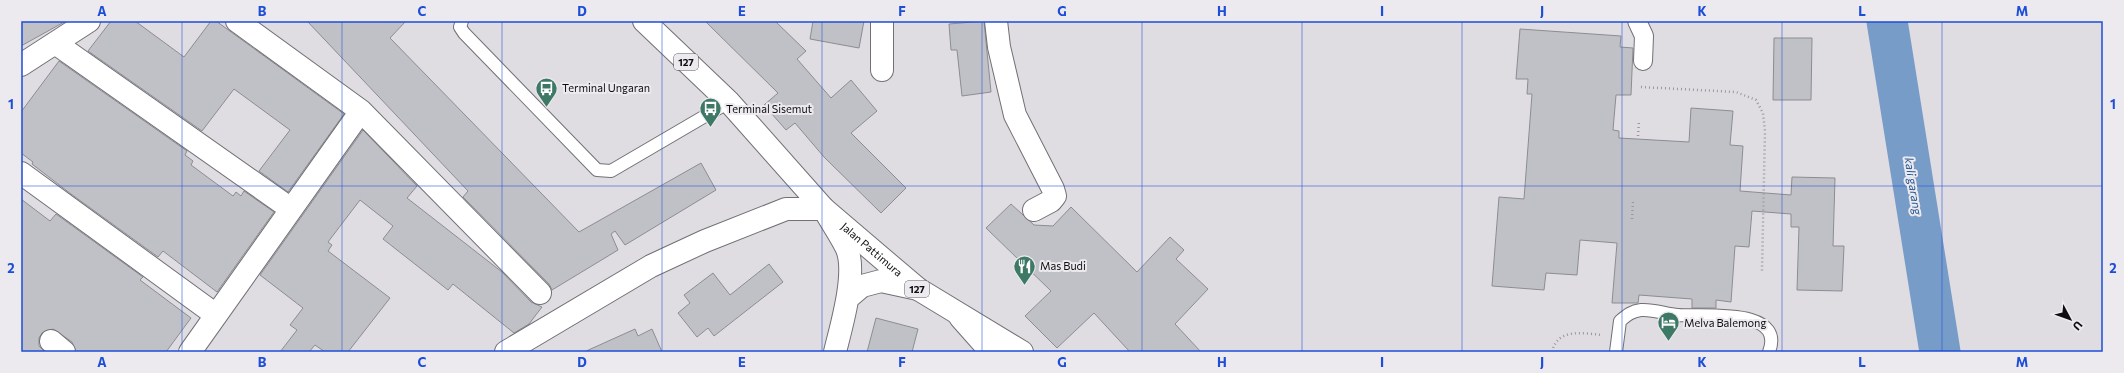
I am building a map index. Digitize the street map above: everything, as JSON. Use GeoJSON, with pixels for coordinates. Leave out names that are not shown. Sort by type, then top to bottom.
{"type":"FeatureCollection","features":[{"type":"Feature","properties":{"kind":"street"},"geometry":{"type":"LineString","coordinates":[[21,65],[89,21]]}},
{"type":"Feature","properties":{"kind":"street"},"geometry":{"type":"LineString","coordinates":[[237,21],[361,111],[540,294]]}},
{"type":"Feature","properties":{"kind":"street","name":"127"},"geometry":{"type":"LineString","coordinates":[[644,21],[729,102],[824,209]]}},
{"type":"Feature","properties":{"kind":"street"},"geometry":{"type":"LineString","coordinates":[[882,21],[882,70]]}},
{"type":"Feature","properties":{"kind":"street"},"geometry":{"type":"LineString","coordinates":[[996,21],[999,47],[1014,115],[1053,189],[1055,196],[1051,201],[1034,210]]}},
{"type":"Feature","properties":{"kind":"street"},"geometry":{"type":"LineString","coordinates":[[1637,21],[1644,36],[1643,60]]}},
{"type":"Feature","properties":{"kind":"street"},"geometry":{"type":"LineString","coordinates":[[55,42],[291,209]]}},
{"type":"Feature","properties":{"kind":"street"},"geometry":{"type":"LineString","coordinates":[[190,352],[361,111]]}},
{"type":"Feature","properties":{"kind":"street"},"geometry":{"type":"LineString","coordinates":[[21,173],[216,315]]}},
{"type":"Feature","properties":{"kind":"street"},"geometry":{"type":"LineString","coordinates":[[506,352],[651,266],[705,241],[786,209],[824,209],[847,251],[849,267],[848,298],[835,352]]}},
{"type":"Feature","properties":{"kind":"street","name":"Jalan Pattimura"},"geometry":{"type":"LineString","coordinates":[[824,209],[918,290],[1022,352]]}},
{"type":"Feature","properties":{"kind":"street"},"geometry":{"type":"LineString","coordinates":[[848,298],[862,286],[881,281],[918,290]]}},
{"type":"Feature","properties":{"kind":"street"},"geometry":{"type":"LineString","coordinates":[[956,313],[991,352]]}},
{"type":"Feature","properties":{"kind":"lane"},"geometry":{"type":"LineString","coordinates":[[462,21],[460,27],[464,33],[597,170],[611,171],[729,102]]}},
{"type":"Feature","properties":{"kind":"lane"},"geometry":{"type":"LineString","coordinates":[[1616,352],[1620,321],[1629,313],[1642,310],[1678,315],[1735,316],[1759,321],[1767,328],[1772,342],[1769,352]]}},
{"type":"Feature","properties":{"kind":"path"},"geometry":{"type":"LineString","coordinates":[[1641,87],[1736,92],[1756,100],[1763,112],[1765,131],[1762,271]]}},
{"type":"Feature","properties":{"kind":"path"},"geometry":{"type":"LineString","coordinates":[[1638,136],[1639,121]]}},
{"type":"Feature","properties":{"kind":"path"},"geometry":{"type":"LineString","coordinates":[[1632,219],[1633,202]]}},
{"type":"Feature","properties":{"kind":"path"},"geometry":{"type":"LineString","coordinates":[[1552,352],[1557,340],[1564,335],[1585,333],[1618,336]]}},
{"type":"Feature","properties":{"kind":"building"},"geometry":{"type":"Polygon","coordinates":[[[21,21],[66,21],[21,46],[21,21]]]}},
{"type":"Feature","properties":{"kind":"building"},"geometry":{"type":"Polygon","coordinates":[[[111,21],[135,21],[184,57],[211,21],[216,21],[344,114],[288,192],[259,171],[290,130],[234,89],[202,131],[88,51],[111,21]]]}},
{"type":"Feature","properties":{"kind":"building"},"geometry":{"type":"Polygon","coordinates":[[[307,21],[406,21],[390,38],[579,232],[701,163],[716,190],[625,245],[615,231],[611,234],[618,250],[552,290],[549,284],[463,197],[468,191],[307,21]]]}},
{"type":"Feature","properties":{"kind":"building"},"geometry":{"type":"Polygon","coordinates":[[[705,21],[775,21],[806,51],[797,59],[831,98],[851,80],[877,111],[851,133],[906,188],[881,213],[824,157],[795,123],[786,130],[764,105],[778,93],[705,21]]]}},
{"type":"Feature","properties":{"kind":"building"},"geometry":{"type":"Polygon","coordinates":[[[813,21],[864,21],[859,48],[810,39],[813,21]]]}},
{"type":"Feature","properties":{"kind":"building"},"geometry":{"type":"Polygon","coordinates":[[[984,21],[991,92],[962,96],[957,50],[951,50],[949,24],[984,21]]]}},
{"type":"Feature","properties":{"kind":"building"},"geometry":{"type":"Polygon","coordinates":[[[1520,29],[1621,36],[1620,47],[1633,48],[1631,95],[1616,95],[1613,130],[1619,131],[1619,138],[1689,142],[1691,108],[1733,111],[1730,145],[1743,146],[1740,191],[1791,195],[1792,177],[1835,178],[1833,246],[1844,246],[1842,291],[1797,290],[1799,227],[1791,227],[1791,214],[1752,211],[1749,247],[1735,246],[1731,302],[1716,300],[1716,308],[1692,308],[1692,299],[1639,295],[1638,303],[1612,303],[1617,243],[1580,240],[1577,275],[1546,273],[1544,290],[1492,286],[1499,197],[1524,199],[1532,94],[1527,94],[1528,79],[1516,79],[1520,29]]]}},
{"type":"Feature","properties":{"kind":"building"},"geometry":{"type":"Polygon","coordinates":[[[1774,38],[1812,38],[1811,100],[1773,100],[1774,38]]]}},
{"type":"Feature","properties":{"kind":"building"},"geometry":{"type":"Polygon","coordinates":[[[59,61],[187,151],[185,155],[193,161],[191,165],[233,196],[236,192],[241,196],[244,191],[274,212],[217,292],[163,251],[158,257],[71,194],[32,164],[33,162],[21,153],[21,112],[59,61]]]}},
{"type":"Feature","properties":{"kind":"building"},"geometry":{"type":"Polygon","coordinates":[[[363,130],[417,186],[407,198],[502,272],[531,302],[542,307],[529,324],[514,333],[453,284],[448,290],[383,239],[393,226],[360,200],[328,242],[332,245],[328,251],[390,298],[348,352],[325,352],[315,345],[309,352],[280,352],[297,330],[290,325],[303,308],[260,275],[363,130]]]}},
{"type":"Feature","properties":{"kind":"building"},"geometry":{"type":"Polygon","coordinates":[[[21,199],[50,221],[56,214],[143,277],[140,280],[191,318],[166,352],[76,352],[72,342],[53,329],[42,333],[39,338],[39,346],[45,352],[21,352],[21,199]]]}},
{"type":"Feature","properties":{"kind":"building"},"geometry":{"type":"Polygon","coordinates":[[[1011,204],[1034,225],[1053,226],[1071,207],[1137,272],[1170,237],[1184,250],[1176,259],[1208,289],[1175,324],[1201,352],[1130,352],[1094,313],[1057,348],[1025,316],[1051,291],[986,228],[1011,204]]]}},
{"type":"Feature","properties":{"kind":"building"},"geometry":{"type":"Polygon","coordinates":[[[769,264],[783,282],[714,336],[708,328],[697,337],[678,313],[690,303],[684,295],[713,273],[730,295],[769,264]]]}},
{"type":"Feature","properties":{"kind":"building"},"geometry":{"type":"Polygon","coordinates":[[[876,318],[918,329],[912,352],[867,352],[876,318]]]}},
{"type":"Feature","properties":{"kind":"building"},"geometry":{"type":"Polygon","coordinates":[[[635,329],[638,336],[652,329],[662,352],[584,352],[635,329]]]}},
{"type":"Feature","properties":{"kind":"waterway","name":"kali garang"},"geometry":{"type":"LineString","coordinates":[[1887,21],[1940,352]]}},
{"type":"Feature","properties":{"kind":"place","name":"Terminal Ungaran"},"geometry":{"type":"Point","coordinates":[546,108]}},
{"type":"Feature","properties":{"kind":"place","name":"Terminal Sisemut"},"geometry":{"type":"Point","coordinates":[711,128]}},
{"type":"Feature","properties":{"kind":"place","name":"Mas Budi"},"geometry":{"type":"Point","coordinates":[1024,286]}},
{"type":"Feature","properties":{"kind":"place","name":"Melva Balemong"},"geometry":{"type":"Point","coordinates":[1668,342]}}]}
